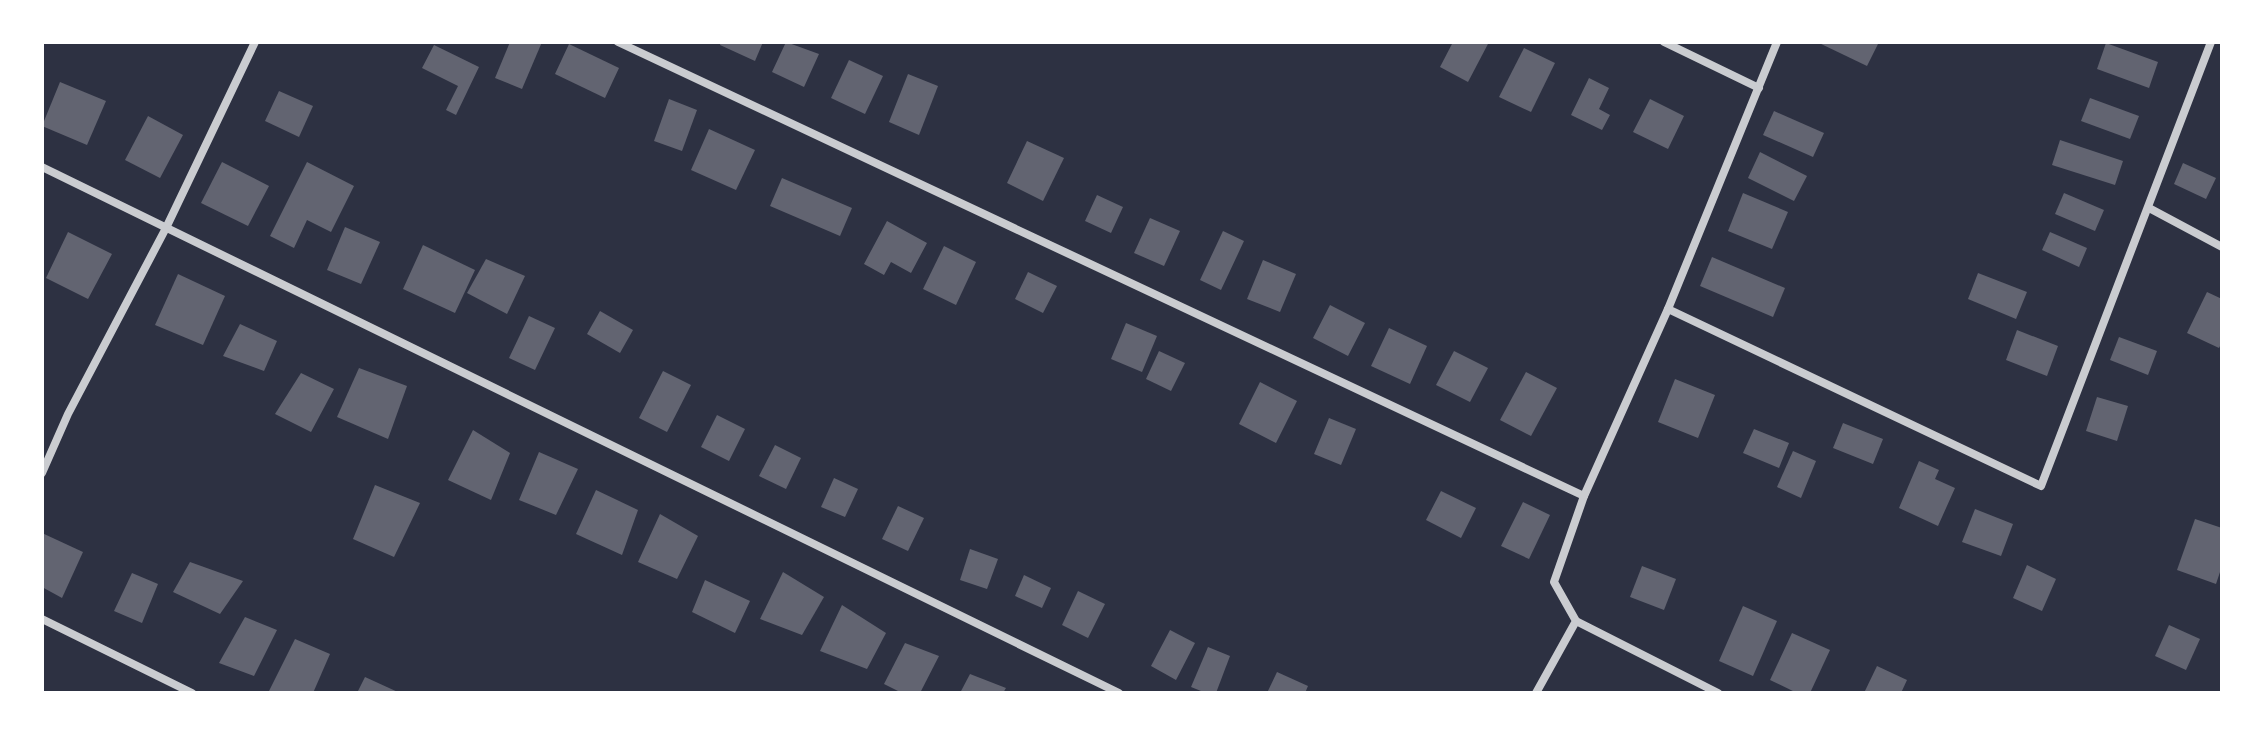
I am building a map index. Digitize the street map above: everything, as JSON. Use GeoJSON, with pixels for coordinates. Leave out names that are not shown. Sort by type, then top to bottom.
{"type":"FeatureCollection","features":[{"type":"Feature","properties":{"kind":"street"},"geometry":{"type":"LineString","coordinates":[[42,473],[68,414],[166,228],[255,42]]}},
{"type":"Feature","properties":{"kind":"street"},"geometry":{"type":"LineString","coordinates":[[618,42],[1584,496]]}},
{"type":"Feature","properties":{"kind":"street"},"geometry":{"type":"LineString","coordinates":[[1664,42],[1759,88]]}},
{"type":"Feature","properties":{"kind":"street"},"geometry":{"type":"LineString","coordinates":[[1718,693],[1576,621],[1554,582],[1584,496],[1668,309],[1777,42]]}},
{"type":"Feature","properties":{"kind":"street"},"geometry":{"type":"LineString","coordinates":[[1668,309],[2041,486],[2211,42]]}},
{"type":"Feature","properties":{"kind":"street"},"geometry":{"type":"LineString","coordinates":[[42,167],[1119,693]]}},
{"type":"Feature","properties":{"kind":"street"},"geometry":{"type":"LineString","coordinates":[[2149,208],[2222,247]]}},
{"type":"Feature","properties":{"kind":"street"},"geometry":{"type":"LineString","coordinates":[[42,619],[192,693]]}},
{"type":"Feature","properties":{"kind":"street"},"geometry":{"type":"LineString","coordinates":[[1536,693],[1576,621]]}},
{"type":"Feature","properties":{"kind":"building"},"geometry":{"type":"Polygon","coordinates":[[[510,42],[542,42],[522,89],[495,78],[510,42]]]}},
{"type":"Feature","properties":{"kind":"building"},"geometry":{"type":"Polygon","coordinates":[[[721,42],[763,42],[755,61],[720,45],[721,42]]]}},
{"type":"Feature","properties":{"kind":"building"},"geometry":{"type":"Polygon","coordinates":[[[786,42],[819,54],[804,87],[772,72],[786,42]]]}},
{"type":"Feature","properties":{"kind":"building"},"geometry":{"type":"Polygon","coordinates":[[[1453,42],[1489,42],[1468,82],[1440,67],[1453,42]]]}},
{"type":"Feature","properties":{"kind":"building"},"geometry":{"type":"Polygon","coordinates":[[[1817,42],[1879,42],[1867,66],[1817,42]]]}},
{"type":"Feature","properties":{"kind":"building"},"geometry":{"type":"Polygon","coordinates":[[[2106,43],[2158,62],[2149,88],[2097,69],[2106,43]]]}},
{"type":"Feature","properties":{"kind":"building"},"geometry":{"type":"Polygon","coordinates":[[[569,44],[619,68],[605,98],[555,74],[569,44]]]}},
{"type":"Feature","properties":{"kind":"building"},"geometry":{"type":"Polygon","coordinates":[[[434,45],[479,67],[456,115],[446,110],[458,86],[422,68],[434,45]]]}},
{"type":"Feature","properties":{"kind":"building"},"geometry":{"type":"Polygon","coordinates":[[[1524,48],[1555,63],[1531,112],[1499,97],[1524,48]]]}},
{"type":"Feature","properties":{"kind":"building"},"geometry":{"type":"Polygon","coordinates":[[[849,60],[883,76],[865,114],[831,98],[849,60]]]}},
{"type":"Feature","properties":{"kind":"building"},"geometry":{"type":"Polygon","coordinates":[[[908,74],[938,86],[919,135],[889,122],[908,74]]]}},
{"type":"Feature","properties":{"kind":"building"},"geometry":{"type":"Polygon","coordinates":[[[1589,78],[1609,88],[1599,109],[1610,115],[1602,130],[1571,115],[1589,78]]]}},
{"type":"Feature","properties":{"kind":"building"},"geometry":{"type":"Polygon","coordinates":[[[60,82],[106,101],[87,145],[42,126],[60,82]]]}},
{"type":"Feature","properties":{"kind":"building"},"geometry":{"type":"Polygon","coordinates":[[[279,91],[313,106],[299,137],[265,121],[279,91]]]}},
{"type":"Feature","properties":{"kind":"building"},"geometry":{"type":"Polygon","coordinates":[[[2090,98],[2139,116],[2130,139],[2081,121],[2090,98]]]}},
{"type":"Feature","properties":{"kind":"building"},"geometry":{"type":"Polygon","coordinates":[[[669,99],[697,110],[682,151],[654,141],[669,99]]]}},
{"type":"Feature","properties":{"kind":"building"},"geometry":{"type":"Polygon","coordinates":[[[1650,99],[1684,116],[1668,149],[1633,132],[1650,99]]]}},
{"type":"Feature","properties":{"kind":"building"},"geometry":{"type":"Polygon","coordinates":[[[1774,111],[1824,133],[1813,157],[1763,135],[1774,111]]]}},
{"type":"Feature","properties":{"kind":"building"},"geometry":{"type":"Polygon","coordinates":[[[148,116],[183,135],[160,178],[125,160],[148,116]]]}},
{"type":"Feature","properties":{"kind":"building"},"geometry":{"type":"Polygon","coordinates":[[[709,129],[755,150],[736,190],[691,170],[709,129]]]}},
{"type":"Feature","properties":{"kind":"building"},"geometry":{"type":"Polygon","coordinates":[[[2060,140],[2123,161],[2115,185],[2052,165],[2060,140]]]}},
{"type":"Feature","properties":{"kind":"building"},"geometry":{"type":"Polygon","coordinates":[[[1027,141],[1064,158],[1043,201],[1007,183],[1027,141]]]}},
{"type":"Feature","properties":{"kind":"building"},"geometry":{"type":"Polygon","coordinates":[[[1760,152],[1807,176],[1794,201],[1748,178],[1760,152]]]}},
{"type":"Feature","properties":{"kind":"building"},"geometry":{"type":"Polygon","coordinates":[[[222,162],[269,186],[248,226],[201,203],[222,162]]]}},
{"type":"Feature","properties":{"kind":"building"},"geometry":{"type":"Polygon","coordinates":[[[307,162],[354,186],[331,232],[307,220],[294,248],[270,236],[307,162]]]}},
{"type":"Feature","properties":{"kind":"building"},"geometry":{"type":"Polygon","coordinates":[[[2183,163],[2216,178],[2206,199],[2174,184],[2183,163]]]}},
{"type":"Feature","properties":{"kind":"building"},"geometry":{"type":"Polygon","coordinates":[[[782,178],[852,208],[840,236],[770,206],[782,178]]]}},
{"type":"Feature","properties":{"kind":"building"},"geometry":{"type":"Polygon","coordinates":[[[1743,193],[1788,212],[1772,249],[1728,231],[1743,193]]]}},
{"type":"Feature","properties":{"kind":"building"},"geometry":{"type":"Polygon","coordinates":[[[2064,193],[2104,210],[2095,231],[2055,214],[2064,193]]]}},
{"type":"Feature","properties":{"kind":"building"},"geometry":{"type":"Polygon","coordinates":[[[1097,195],[1123,207],[1111,233],[1085,221],[1097,195]]]}},
{"type":"Feature","properties":{"kind":"building"},"geometry":{"type":"Polygon","coordinates":[[[1150,218],[1180,231],[1164,266],[1134,253],[1150,218]]]}},
{"type":"Feature","properties":{"kind":"building"},"geometry":{"type":"Polygon","coordinates":[[[887,221],[927,243],[911,273],[891,262],[884,275],[864,264],[887,221]]]}},
{"type":"Feature","properties":{"kind":"building"},"geometry":{"type":"Polygon","coordinates":[[[345,227],[380,242],[361,284],[327,270],[345,227]]]}},
{"type":"Feature","properties":{"kind":"building"},"geometry":{"type":"Polygon","coordinates":[[[1223,231],[1244,241],[1221,290],[1200,280],[1223,231]]]}},
{"type":"Feature","properties":{"kind":"building"},"geometry":{"type":"Polygon","coordinates":[[[68,232],[112,254],[88,299],[46,278],[68,232]]]}},
{"type":"Feature","properties":{"kind":"building"},"geometry":{"type":"Polygon","coordinates":[[[2050,232],[2087,248],[2079,267],[2042,250],[2050,232]]]}},
{"type":"Feature","properties":{"kind":"building"},"geometry":{"type":"Polygon","coordinates":[[[423,245],[475,270],[455,313],[403,289],[423,245]]]}},
{"type":"Feature","properties":{"kind":"building"},"geometry":{"type":"Polygon","coordinates":[[[944,246],[976,262],[956,305],[923,289],[944,246]]]}},
{"type":"Feature","properties":{"kind":"building"},"geometry":{"type":"Polygon","coordinates":[[[1712,257],[1785,288],[1773,317],[1700,286],[1712,257]]]}},
{"type":"Feature","properties":{"kind":"building"},"geometry":{"type":"Polygon","coordinates":[[[486,259],[525,276],[507,314],[467,293],[486,259]]]}},
{"type":"Feature","properties":{"kind":"building"},"geometry":{"type":"Polygon","coordinates":[[[1263,260],[1296,274],[1280,312],[1247,299],[1263,260]]]}},
{"type":"Feature","properties":{"kind":"building"},"geometry":{"type":"Polygon","coordinates":[[[1028,272],[1057,286],[1043,313],[1015,299],[1028,272]]]}},
{"type":"Feature","properties":{"kind":"building"},"geometry":{"type":"Polygon","coordinates":[[[1978,273],[2027,292],[2016,319],[1968,299],[1978,273]]]}},
{"type":"Feature","properties":{"kind":"building"},"geometry":{"type":"Polygon","coordinates":[[[178,274],[225,296],[203,345],[155,325],[178,274]]]}},
{"type":"Feature","properties":{"kind":"building"},"geometry":{"type":"Polygon","coordinates":[[[2207,292],[2222,299],[2222,342],[2219,348],[2187,333],[2207,292]]]}},
{"type":"Feature","properties":{"kind":"building"},"geometry":{"type":"Polygon","coordinates":[[[1330,305],[1365,323],[1348,356],[1313,338],[1330,305]]]}},
{"type":"Feature","properties":{"kind":"building"},"geometry":{"type":"Polygon","coordinates":[[[600,311],[633,330],[620,353],[587,334],[600,311]]]}},
{"type":"Feature","properties":{"kind":"building"},"geometry":{"type":"Polygon","coordinates":[[[529,316],[555,328],[535,370],[509,358],[529,316]]]}},
{"type":"Feature","properties":{"kind":"building"},"geometry":{"type":"Polygon","coordinates":[[[1126,323],[1157,336],[1142,372],[1111,359],[1126,323]]]}},
{"type":"Feature","properties":{"kind":"building"},"geometry":{"type":"Polygon","coordinates":[[[240,324],[277,341],[264,371],[223,356],[240,324]]]}},
{"type":"Feature","properties":{"kind":"building"},"geometry":{"type":"Polygon","coordinates":[[[1389,328],[1427,346],[1410,384],[1371,366],[1389,328]]]}},
{"type":"Feature","properties":{"kind":"building"},"geometry":{"type":"Polygon","coordinates":[[[2017,330],[2058,346],[2047,376],[2006,360],[2017,330]]]}},
{"type":"Feature","properties":{"kind":"building"},"geometry":{"type":"Polygon","coordinates":[[[2119,337],[2157,351],[2148,375],[2110,360],[2119,337]]]}},
{"type":"Feature","properties":{"kind":"building"},"geometry":{"type":"Polygon","coordinates":[[[1159,351],[1185,363],[1171,391],[1146,379],[1159,351]]]}},
{"type":"Feature","properties":{"kind":"building"},"geometry":{"type":"Polygon","coordinates":[[[1454,351],[1488,368],[1470,402],[1436,385],[1454,351]]]}},
{"type":"Feature","properties":{"kind":"building"},"geometry":{"type":"Polygon","coordinates":[[[359,368],[407,386],[388,439],[337,417],[359,368]]]}},
{"type":"Feature","properties":{"kind":"building"},"geometry":{"type":"Polygon","coordinates":[[[663,371],[691,385],[667,432],[639,418],[663,371]]]}},
{"type":"Feature","properties":{"kind":"building"},"geometry":{"type":"Polygon","coordinates":[[[1526,372],[1557,388],[1531,436],[1500,420],[1526,372]]]}},
{"type":"Feature","properties":{"kind":"building"},"geometry":{"type":"Polygon","coordinates":[[[301,373],[334,389],[311,432],[275,414],[301,373]]]}},
{"type":"Feature","properties":{"kind":"building"},"geometry":{"type":"Polygon","coordinates":[[[1675,379],[1715,395],[1698,438],[1658,422],[1675,379]]]}},
{"type":"Feature","properties":{"kind":"building"},"geometry":{"type":"Polygon","coordinates":[[[1260,382],[1297,401],[1276,443],[1239,424],[1260,382]]]}},
{"type":"Feature","properties":{"kind":"building"},"geometry":{"type":"Polygon","coordinates":[[[2097,397],[2128,406],[2117,441],[2086,431],[2097,397]]]}},
{"type":"Feature","properties":{"kind":"building"},"geometry":{"type":"Polygon","coordinates":[[[717,415],[745,429],[729,461],[701,447],[717,415]]]}},
{"type":"Feature","properties":{"kind":"building"},"geometry":{"type":"Polygon","coordinates":[[[1329,418],[1356,429],[1341,465],[1314,454],[1329,418]]]}},
{"type":"Feature","properties":{"kind":"building"},"geometry":{"type":"Polygon","coordinates":[[[1843,423],[1883,439],[1873,464],[1833,448],[1843,423]]]}},
{"type":"Feature","properties":{"kind":"building"},"geometry":{"type":"Polygon","coordinates":[[[1754,429],[1789,443],[1779,468],[1743,453],[1754,429]]]}},
{"type":"Feature","properties":{"kind":"building"},"geometry":{"type":"Polygon","coordinates":[[[473,430],[510,453],[491,500],[448,480],[473,430]]]}},
{"type":"Feature","properties":{"kind":"building"},"geometry":{"type":"Polygon","coordinates":[[[775,445],[801,458],[786,489],[759,476],[775,445]]]}},
{"type":"Feature","properties":{"kind":"building"},"geometry":{"type":"Polygon","coordinates":[[[1793,451],[1816,461],[1801,498],[1777,487],[1793,451]]]}},
{"type":"Feature","properties":{"kind":"building"},"geometry":{"type":"Polygon","coordinates":[[[539,452],[578,469],[556,515],[519,500],[539,452]]]}},
{"type":"Feature","properties":{"kind":"building"},"geometry":{"type":"Polygon","coordinates":[[[1919,461],[1939,470],[1935,479],[1955,488],[1938,526],[1899,508],[1919,461]]]}},
{"type":"Feature","properties":{"kind":"building"},"geometry":{"type":"Polygon","coordinates":[[[834,478],[858,489],[845,517],[821,507],[834,478]]]}},
{"type":"Feature","properties":{"kind":"building"},"geometry":{"type":"Polygon","coordinates":[[[375,485],[420,503],[394,557],[353,539],[375,485]]]}},
{"type":"Feature","properties":{"kind":"building"},"geometry":{"type":"Polygon","coordinates":[[[596,490],[638,510],[622,555],[576,534],[596,490]]]}},
{"type":"Feature","properties":{"kind":"building"},"geometry":{"type":"Polygon","coordinates":[[[1441,491],[1476,508],[1461,538],[1426,520],[1441,491]]]}},
{"type":"Feature","properties":{"kind":"building"},"geometry":{"type":"Polygon","coordinates":[[[1523,502],[1550,515],[1529,559],[1501,546],[1523,502]]]}},
{"type":"Feature","properties":{"kind":"building"},"geometry":{"type":"Polygon","coordinates":[[[898,506],[924,518],[908,551],[882,539],[898,506]]]}},
{"type":"Feature","properties":{"kind":"building"},"geometry":{"type":"Polygon","coordinates":[[[1975,509],[2013,524],[2001,556],[1962,542],[1975,509]]]}},
{"type":"Feature","properties":{"kind":"building"},"geometry":{"type":"Polygon","coordinates":[[[660,514],[698,536],[677,579],[638,562],[660,514]]]}},
{"type":"Feature","properties":{"kind":"building"},"geometry":{"type":"Polygon","coordinates":[[[2195,519],[2222,528],[2222,566],[2216,584],[2177,570],[2195,519]]]}},
{"type":"Feature","properties":{"kind":"building"},"geometry":{"type":"Polygon","coordinates":[[[42,533],[83,552],[62,598],[42,587],[42,533]]]}},
{"type":"Feature","properties":{"kind":"building"},"geometry":{"type":"Polygon","coordinates":[[[970,549],[998,559],[987,589],[960,580],[970,549]]]}},
{"type":"Feature","properties":{"kind":"building"},"geometry":{"type":"Polygon","coordinates":[[[190,562],[243,581],[220,614],[173,592],[190,562]]]}},
{"type":"Feature","properties":{"kind":"building"},"geometry":{"type":"Polygon","coordinates":[[[2027,565],[2056,579],[2042,611],[2013,598],[2027,565]]]}},
{"type":"Feature","properties":{"kind":"building"},"geometry":{"type":"Polygon","coordinates":[[[1642,566],[1676,579],[1664,610],[1630,597],[1642,566]]]}},
{"type":"Feature","properties":{"kind":"building"},"geometry":{"type":"Polygon","coordinates":[[[783,572],[824,597],[802,635],[760,619],[783,572]]]}},
{"type":"Feature","properties":{"kind":"building"},"geometry":{"type":"Polygon","coordinates":[[[132,573],[158,584],[142,623],[114,611],[132,573]]]}},
{"type":"Feature","properties":{"kind":"building"},"geometry":{"type":"Polygon","coordinates":[[[1024,575],[1051,588],[1042,608],[1015,596],[1024,575]]]}},
{"type":"Feature","properties":{"kind":"building"},"geometry":{"type":"Polygon","coordinates":[[[705,580],[750,601],[735,633],[692,612],[705,580]]]}},
{"type":"Feature","properties":{"kind":"building"},"geometry":{"type":"Polygon","coordinates":[[[1078,591],[1105,604],[1088,638],[1062,625],[1078,591]]]}},
{"type":"Feature","properties":{"kind":"building"},"geometry":{"type":"Polygon","coordinates":[[[842,605],[886,633],[867,669],[820,651],[842,605]]]}},
{"type":"Feature","properties":{"kind":"building"},"geometry":{"type":"Polygon","coordinates":[[[1743,606],[1777,621],[1753,676],[1719,661],[1743,606]]]}},
{"type":"Feature","properties":{"kind":"building"},"geometry":{"type":"Polygon","coordinates":[[[245,617],[277,630],[254,676],[219,663],[245,617]]]}},
{"type":"Feature","properties":{"kind":"building"},"geometry":{"type":"Polygon","coordinates":[[[2169,625],[2200,639],[2186,670],[2155,656],[2169,625]]]}},
{"type":"Feature","properties":{"kind":"building"},"geometry":{"type":"Polygon","coordinates":[[[1170,630],[1195,643],[1176,680],[1151,666],[1170,630]]]}},
{"type":"Feature","properties":{"kind":"building"},"geometry":{"type":"Polygon","coordinates":[[[1792,633],[1830,650],[1810,693],[1797,693],[1770,680],[1792,633]]]}},
{"type":"Feature","properties":{"kind":"building"},"geometry":{"type":"Polygon","coordinates":[[[295,639],[330,654],[313,693],[273,693],[269,691],[295,639]]]}},
{"type":"Feature","properties":{"kind":"building"},"geometry":{"type":"Polygon","coordinates":[[[905,643],[939,656],[920,693],[902,693],[884,684],[905,643]]]}},
{"type":"Feature","properties":{"kind":"building"},"geometry":{"type":"Polygon","coordinates":[[[1208,647],[1230,656],[1216,693],[1191,687],[1208,647]]]}},
{"type":"Feature","properties":{"kind":"building"},"geometry":{"type":"Polygon","coordinates":[[[1877,666],[1907,680],[1901,693],[1864,693],[1877,666]]]}},
{"type":"Feature","properties":{"kind":"building"},"geometry":{"type":"Polygon","coordinates":[[[1277,672],[1308,686],[1305,693],[1267,693],[1277,672]]]}},
{"type":"Feature","properties":{"kind":"building"},"geometry":{"type":"Polygon","coordinates":[[[970,674],[1006,688],[1003,693],[960,693],[970,674]]]}},
{"type":"Feature","properties":{"kind":"building"},"geometry":{"type":"Polygon","coordinates":[[[365,677],[400,693],[357,693],[365,677]]]}}]}
